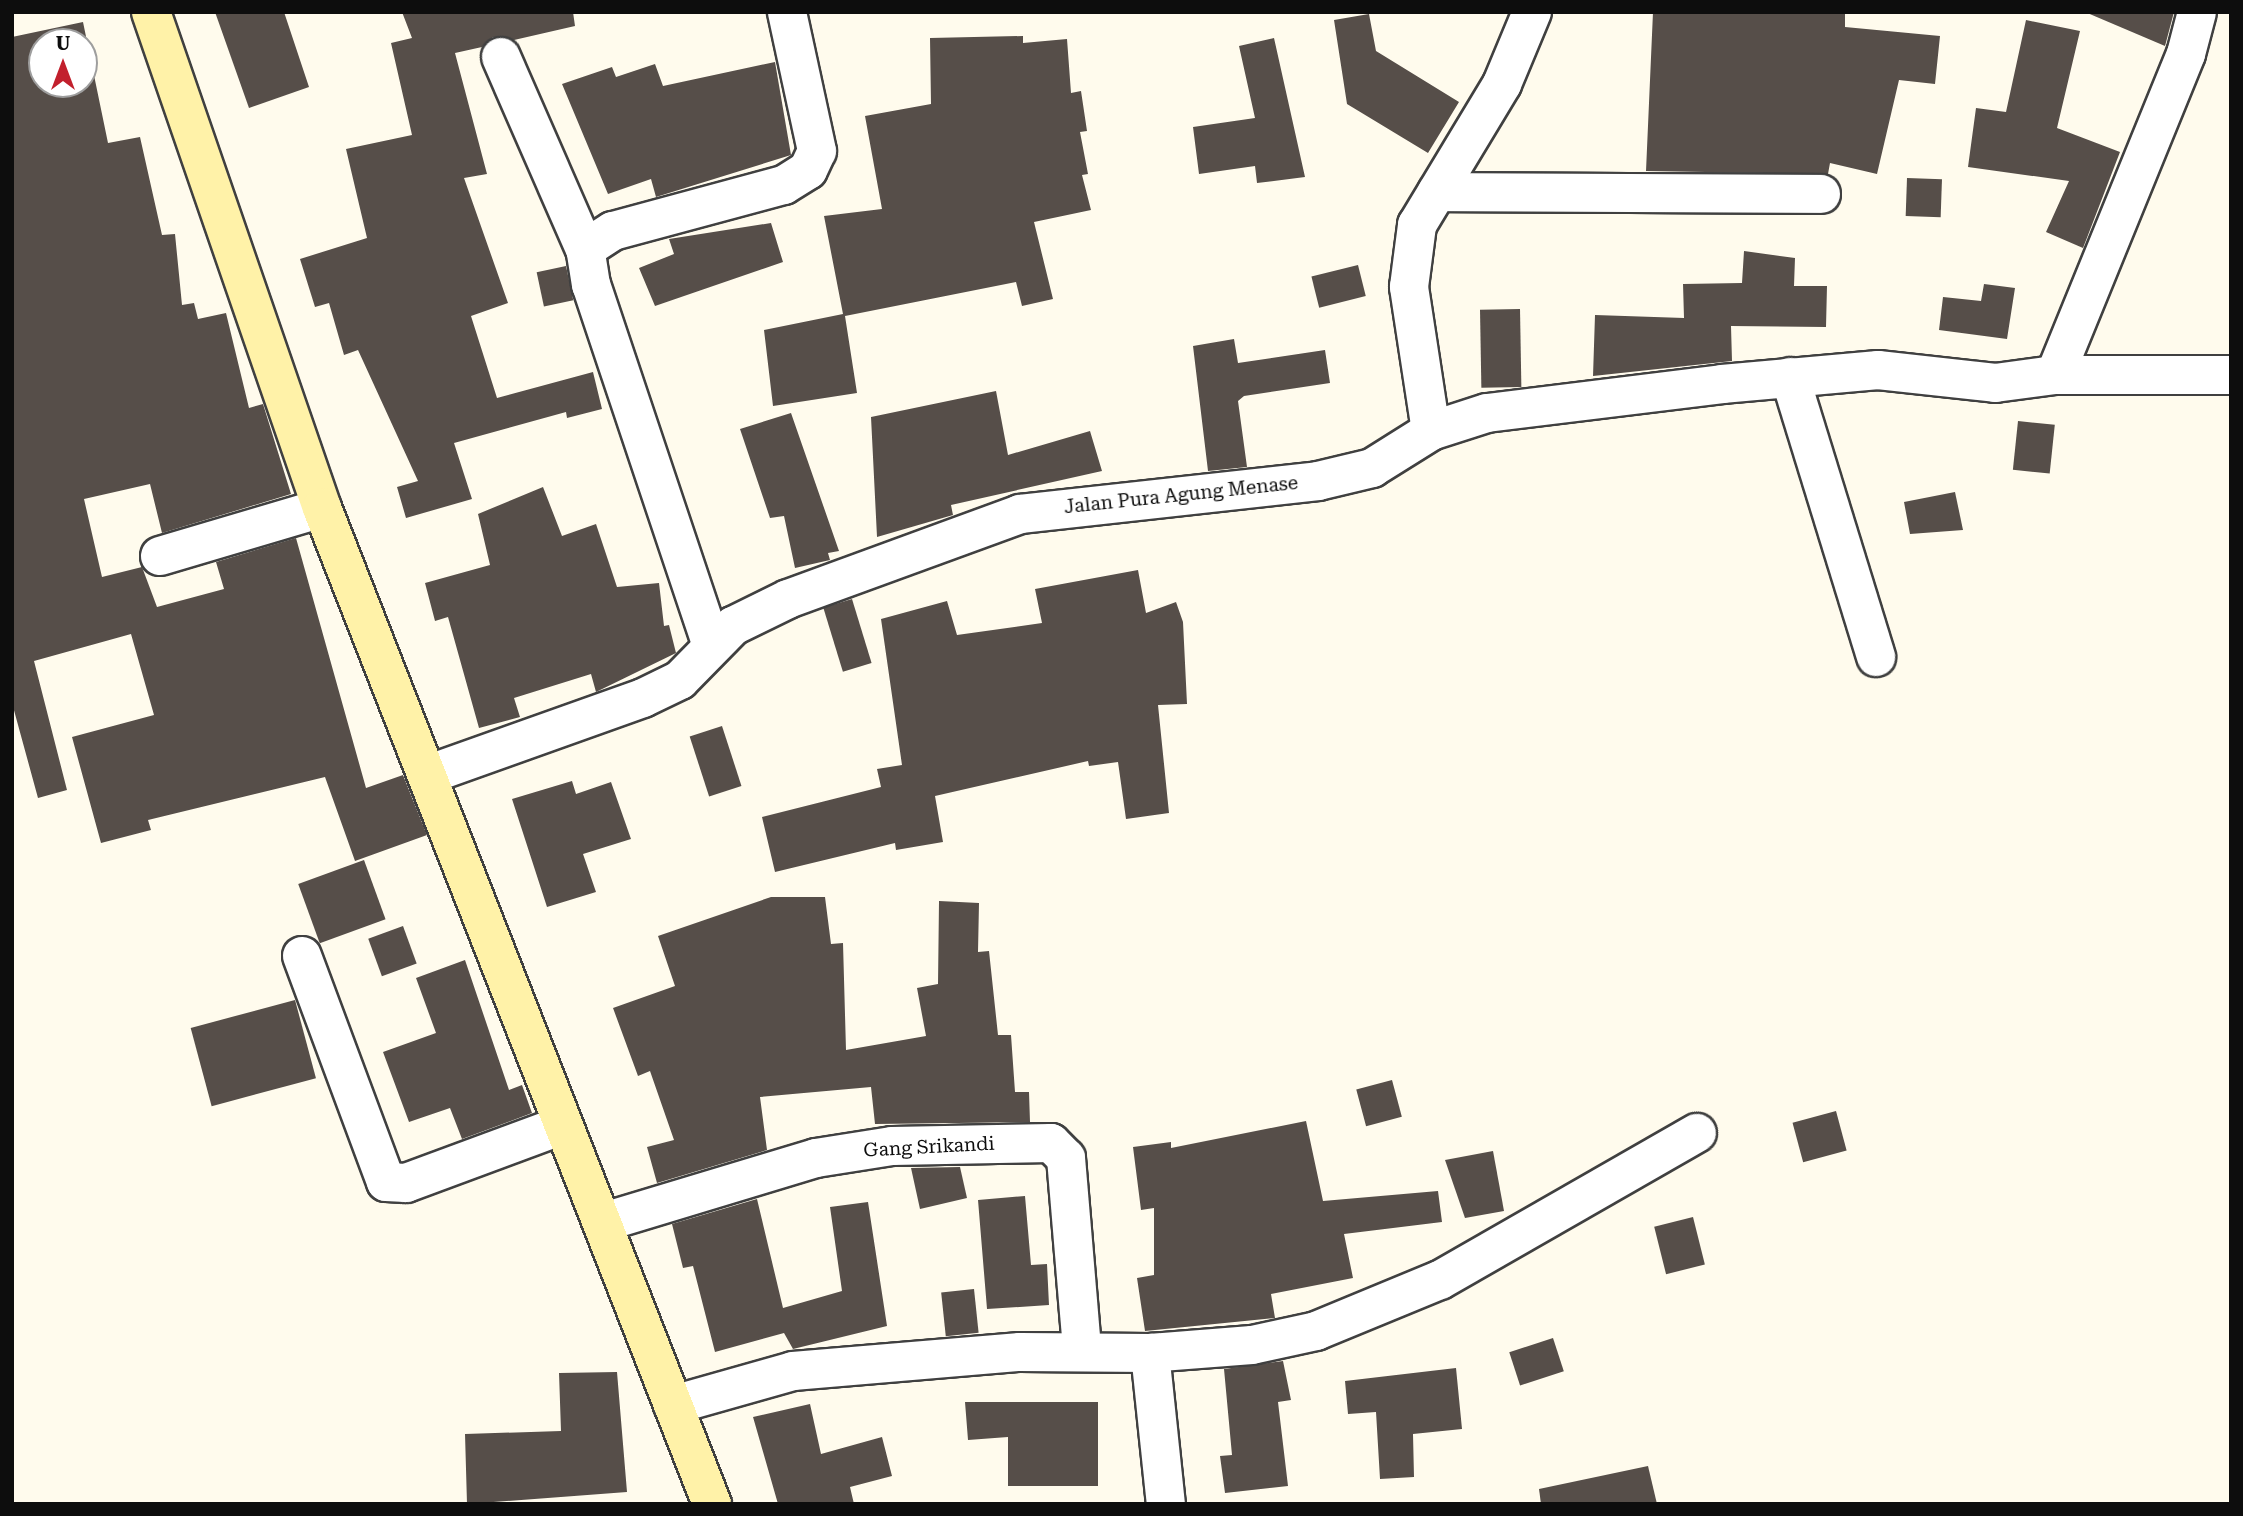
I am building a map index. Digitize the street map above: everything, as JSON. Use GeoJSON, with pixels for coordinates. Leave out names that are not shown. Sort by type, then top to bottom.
{"type":"FeatureCollection","features":[{"type":"Feature","properties":{"kind":"street"},"geometry":{"type":"LineString","coordinates":[[151,12],[321,508],[427,775],[561,1126],[604,1222],[712,1504]]}},
{"type":"Feature","properties":{"kind":"street"},"geometry":{"type":"LineString","coordinates":[[585,249],[614,231],[784,185],[808,170],[817,151],[787,12]]}},
{"type":"Feature","properties":{"kind":"street"},"geometry":{"type":"LineString","coordinates":[[1432,431],[1409,287],[1417,225],[1502,84],[1532,12]]}},
{"type":"Feature","properties":{"kind":"street"},"geometry":{"type":"LineString","coordinates":[[2054,375],[2186,54],[2197,12]]}},
{"type":"Feature","properties":{"kind":"street"},"geometry":{"type":"LineString","coordinates":[[500,57],[585,249],[591,285],[710,643]]}},
{"type":"Feature","properties":{"kind":"street"},"geometry":{"type":"LineString","coordinates":[[1437,192],[1821,194]]}},
{"type":"Feature","properties":{"kind":"street","name":"Jalan Pura Agung Menase"},"geometry":{"type":"LineString","coordinates":[[427,775],[643,698],[680,680],[710,643],[788,598],[1020,514],[1318,481],[1372,468],[1432,431],[1487,413],[1790,377],[1902,370],[1995,383],[2054,375],[2231,375]]}},
{"type":"Feature","properties":{"kind":"street"},"geometry":{"type":"LineString","coordinates":[[1790,377],[1875,657]]}},
{"type":"Feature","properties":{"kind":"street"},"geometry":{"type":"LineString","coordinates":[[160,556],[321,508]]}},
{"type":"Feature","properties":{"kind":"street"},"geometry":{"type":"LineString","coordinates":[[302,956],[386,1182],[405,1183],[561,1126]]}},
{"type":"Feature","properties":{"kind":"street"},"geometry":{"type":"LineString","coordinates":[[673,1405],[793,1371],[1082,1349],[1150,1353],[1252,1345],[1317,1331],[1451,1274],[1697,1133]]}},
{"type":"Feature","properties":{"kind":"street","name":"Gang Srikandi"},"geometry":{"type":"LineString","coordinates":[[604,1222],[816,1158],[892,1146],[1051,1143],[1066,1157],[1082,1349]]}},
{"type":"Feature","properties":{"kind":"street"},"geometry":{"type":"LineString","coordinates":[[1150,1353],[1166,1504]]}},
{"type":"Feature","properties":{"kind":"building"},"geometry":{"type":"Polygon","coordinates":[[[215,12],[284,12],[309,87],[249,108],[215,12]]]}},
{"type":"Feature","properties":{"kind":"building"},"geometry":{"type":"Polygon","coordinates":[[[402,12],[573,12],[575,26],[514,40],[493,37],[482,47],[455,53],[487,174],[464,178],[508,303],[471,316],[497,398],[593,372],[602,409],[567,418],[566,412],[454,443],[472,499],[406,518],[397,487],[418,481],[358,350],[344,355],[329,303],[315,307],[300,259],[367,238],[346,149],[412,135],[391,43],[412,38],[402,12]]]}},
{"type":"Feature","properties":{"kind":"building"},"geometry":{"type":"Polygon","coordinates":[[[1653,12],[1845,12],[1845,27],[1940,36],[1935,84],[1899,80],[1877,174],[1830,163],[1828,174],[1646,171],[1653,12]]]}},
{"type":"Feature","properties":{"kind":"building"},"geometry":{"type":"Polygon","coordinates":[[[2085,12],[2174,12],[2165,46],[2085,12]]]}},
{"type":"Feature","properties":{"kind":"building"},"geometry":{"type":"Polygon","coordinates":[[[1369,14],[1376,51],[1459,102],[1428,153],[1347,104],[1334,20],[1369,14]]]}},
{"type":"Feature","properties":{"kind":"building"},"geometry":{"type":"Polygon","coordinates":[[[2026,20],[2080,31],[2057,128],[2120,152],[2083,248],[2046,232],[2069,181],[1968,167],[1976,108],[2006,112],[2026,20]]]}},
{"type":"Feature","properties":{"kind":"building"},"geometry":{"type":"Polygon","coordinates":[[[83,22],[84,28],[55,28],[83,22]]]}},
{"type":"Feature","properties":{"kind":"building"},"geometry":{"type":"Polygon","coordinates":[[[28,34],[28,98],[98,98],[98,95],[108,143],[140,137],[162,235],[175,234],[182,305],[194,303],[198,319],[226,313],[249,408],[263,404],[291,494],[162,533],[150,484],[84,499],[102,577],[142,567],[157,607],[224,589],[216,562],[296,538],[366,788],[403,775],[427,835],[355,861],[325,777],[148,820],[151,830],[101,843],[72,737],[154,715],[131,634],[34,661],[67,790],[38,798],[12,703],[12,37],[28,34]]]}},
{"type":"Feature","properties":{"kind":"building"},"geometry":{"type":"Polygon","coordinates":[[[1023,36],[1023,43],[1067,39],[1071,93],[1081,91],[1087,131],[1080,132],[1088,174],[1082,175],[1091,210],[1034,222],[1053,299],[1022,306],[1016,282],[845,316],[857,393],[773,406],[764,330],[843,314],[824,216],[882,209],[865,116],[931,104],[930,38],[1023,36]]]}},
{"type":"Feature","properties":{"kind":"building"},"geometry":{"type":"Polygon","coordinates":[[[1274,38],[1305,177],[1257,183],[1255,166],[1199,174],[1193,127],[1255,118],[1239,46],[1274,38]]]}},
{"type":"Feature","properties":{"kind":"building"},"geometry":{"type":"Polygon","coordinates":[[[775,62],[791,155],[656,197],[651,179],[608,194],[562,84],[612,67],[616,77],[655,64],[663,86],[775,62]]]}},
{"type":"Feature","properties":{"kind":"building"},"geometry":{"type":"Polygon","coordinates":[[[1907,178],[1942,179],[1941,217],[1906,216],[1907,178]]]}},
{"type":"Feature","properties":{"kind":"building"},"geometry":{"type":"Polygon","coordinates":[[[771,223],[783,262],[655,306],[639,268],[674,254],[669,239],[771,223]]]}},
{"type":"Feature","properties":{"kind":"building"},"geometry":{"type":"Polygon","coordinates":[[[1744,251],[1795,258],[1794,286],[1827,286],[1826,327],[1731,326],[1732,361],[1593,376],[1595,315],[1684,318],[1683,284],[1742,283],[1744,251]]]}},
{"type":"Feature","properties":{"kind":"building"},"geometry":{"type":"Polygon","coordinates":[[[1358,265],[1366,296],[1319,308],[1311,277],[1358,265]]]}},
{"type":"Feature","properties":{"kind":"building"},"geometry":{"type":"Polygon","coordinates":[[[566,266],[573,300],[544,306],[537,272],[566,266]]]}},
{"type":"Feature","properties":{"kind":"building"},"geometry":{"type":"Polygon","coordinates":[[[1984,284],[2015,288],[2007,339],[1939,330],[1943,297],[1981,301],[1984,284]]]}},
{"type":"Feature","properties":{"kind":"building"},"geometry":{"type":"Polygon","coordinates":[[[1520,309],[1521,387],[1481,388],[1480,310],[1520,309]]]}},
{"type":"Feature","properties":{"kind":"building"},"geometry":{"type":"Polygon","coordinates":[[[1234,339],[1238,363],[1325,350],[1330,383],[1244,396],[1238,401],[1247,467],[1208,471],[1193,346],[1234,339]]]}},
{"type":"Feature","properties":{"kind":"building"},"geometry":{"type":"Polygon","coordinates":[[[996,391],[1008,455],[1090,431],[1102,471],[951,505],[953,515],[877,537],[871,417],[996,391]]]}},
{"type":"Feature","properties":{"kind":"building"},"geometry":{"type":"Polygon","coordinates":[[[791,413],[839,551],[828,553],[830,560],[795,568],[784,516],[770,518],[740,429],[791,413]]]}},
{"type":"Feature","properties":{"kind":"building"},"geometry":{"type":"Polygon","coordinates":[[[2018,421],[2055,425],[2050,474],[2013,470],[2018,421]]]}},
{"type":"Feature","properties":{"kind":"building"},"geometry":{"type":"Polygon","coordinates":[[[543,487],[562,536],[596,524],[617,587],[659,583],[664,626],[669,625],[676,653],[596,692],[591,674],[514,698],[520,717],[479,728],[448,617],[435,621],[425,583],[490,565],[478,514],[543,487]]]}},
{"type":"Feature","properties":{"kind":"building"},"geometry":{"type":"Polygon","coordinates":[[[1955,492],[1963,530],[1910,534],[1904,502],[1955,492]]]}},
{"type":"Feature","properties":{"kind":"building"},"geometry":{"type":"Polygon","coordinates":[[[1138,570],[1146,613],[1176,602],[1183,622],[1187,704],[1158,705],[1169,813],[1126,819],[1118,762],[1089,766],[1088,761],[935,796],[943,842],[896,850],[895,843],[775,872],[762,817],[881,787],[877,769],[902,765],[881,619],[947,601],[957,635],[1042,623],[1035,589],[1138,570]]]}},
{"type":"Feature","properties":{"kind":"building"},"geometry":{"type":"Polygon","coordinates":[[[852,599],[872,663],[843,672],[823,608],[852,599]]]}},
{"type":"Feature","properties":{"kind":"building"},"geometry":{"type":"Polygon","coordinates":[[[722,726],[741,786],[709,796],[690,737],[722,726]]]}},
{"type":"Feature","properties":{"kind":"building"},"geometry":{"type":"Polygon","coordinates":[[[572,781],[576,794],[611,782],[631,839],[583,854],[596,892],[547,907],[512,799],[572,781]]]}},
{"type":"Feature","properties":{"kind":"building"},"geometry":{"type":"Polygon","coordinates":[[[364,860],[386,919],[320,943],[298,884],[364,860]]]}},
{"type":"Feature","properties":{"kind":"building"},"geometry":{"type":"Polygon","coordinates":[[[771,897],[825,897],[831,944],[843,943],[846,1050],[926,1036],[917,988],[938,984],[939,901],[979,903],[978,952],[989,951],[998,1035],[1011,1035],[1015,1092],[1029,1092],[1030,1122],[875,1124],[871,1087],[760,1097],[767,1150],[657,1183],[647,1147],[674,1140],[650,1071],[638,1076],[613,1008],[675,986],[658,936],[771,897]]]}},
{"type":"Feature","properties":{"kind":"building"},"geometry":{"type":"Polygon","coordinates":[[[403,926],[417,964],[382,976],[368,939],[403,926]]]}},
{"type":"Feature","properties":{"kind":"building"},"geometry":{"type":"Polygon","coordinates":[[[465,960],[509,1090],[522,1085],[532,1113],[462,1139],[450,1108],[409,1122],[383,1052],[436,1033],[416,978],[465,960]]]}},
{"type":"Feature","properties":{"kind":"building"},"geometry":{"type":"Polygon","coordinates":[[[295,1000],[316,1078],[212,1106],[191,1028],[295,1000]]]}},
{"type":"Feature","properties":{"kind":"building"},"geometry":{"type":"Polygon","coordinates":[[[1392,1080],[1402,1117],[1366,1126],[1356,1090],[1392,1080]]]}},
{"type":"Feature","properties":{"kind":"building"},"geometry":{"type":"Polygon","coordinates":[[[1836,1111],[1847,1151],[1803,1162],[1793,1123],[1836,1111]]]}},
{"type":"Feature","properties":{"kind":"building"},"geometry":{"type":"Polygon","coordinates":[[[1306,1121],[1323,1201],[1438,1191],[1442,1222],[1344,1234],[1353,1278],[1271,1294],[1275,1318],[1145,1331],[1137,1278],[1154,1275],[1154,1208],[1141,1210],[1133,1147],[1171,1142],[1171,1148],[1306,1121]]]}},
{"type":"Feature","properties":{"kind":"building"},"geometry":{"type":"Polygon","coordinates":[[[1493,1151],[1504,1211],[1465,1218],[1445,1160],[1493,1151]]]}},
{"type":"Feature","properties":{"kind":"building"},"geometry":{"type":"Polygon","coordinates":[[[960,1167],[967,1198],[920,1209],[911,1168],[960,1167]]]}},
{"type":"Feature","properties":{"kind":"building"},"geometry":{"type":"Polygon","coordinates":[[[1025,1196],[1031,1265],[1047,1264],[1049,1305],[987,1309],[978,1200],[1025,1196]]]}},
{"type":"Feature","properties":{"kind":"building"},"geometry":{"type":"Polygon","coordinates":[[[757,1199],[783,1308],[842,1291],[830,1207],[868,1202],[887,1326],[793,1349],[784,1333],[715,1352],[693,1266],[683,1268],[672,1224],[757,1199]]]}},
{"type":"Feature","properties":{"kind":"building"},"geometry":{"type":"Polygon","coordinates":[[[1693,1217],[1705,1265],[1666,1274],[1654,1227],[1693,1217]]]}},
{"type":"Feature","properties":{"kind":"building"},"geometry":{"type":"Polygon","coordinates":[[[974,1289],[979,1333],[946,1336],[941,1292],[974,1289]]]}},
{"type":"Feature","properties":{"kind":"building"},"geometry":{"type":"Polygon","coordinates":[[[1553,1338],[1564,1371],[1520,1386],[1509,1352],[1553,1338]]]}},
{"type":"Feature","properties":{"kind":"building"},"geometry":{"type":"Polygon","coordinates":[[[1283,1361],[1291,1400],[1278,1402],[1288,1486],[1225,1493],[1220,1456],[1232,1455],[1224,1369],[1283,1361]]]}},
{"type":"Feature","properties":{"kind":"building"},"geometry":{"type":"Polygon","coordinates":[[[1456,1368],[1462,1429],[1413,1434],[1414,1477],[1380,1479],[1376,1412],[1348,1414],[1345,1381],[1456,1368]]]}},
{"type":"Feature","properties":{"kind":"building"},"geometry":{"type":"Polygon","coordinates":[[[617,1372],[627,1492],[467,1504],[465,1434],[561,1431],[559,1373],[617,1372]]]}},
{"type":"Feature","properties":{"kind":"building"},"geometry":{"type":"Polygon","coordinates":[[[965,1402],[1098,1402],[1098,1486],[1008,1486],[1008,1437],[968,1440],[965,1402]]]}},
{"type":"Feature","properties":{"kind":"building"},"geometry":{"type":"Polygon","coordinates":[[[810,1404],[821,1454],[882,1437],[892,1476],[850,1487],[854,1504],[778,1504],[753,1417],[810,1404]]]}},
{"type":"Feature","properties":{"kind":"building"},"geometry":{"type":"Polygon","coordinates":[[[1648,1466],[1657,1504],[1541,1504],[1539,1489],[1648,1466]]]}}]}
